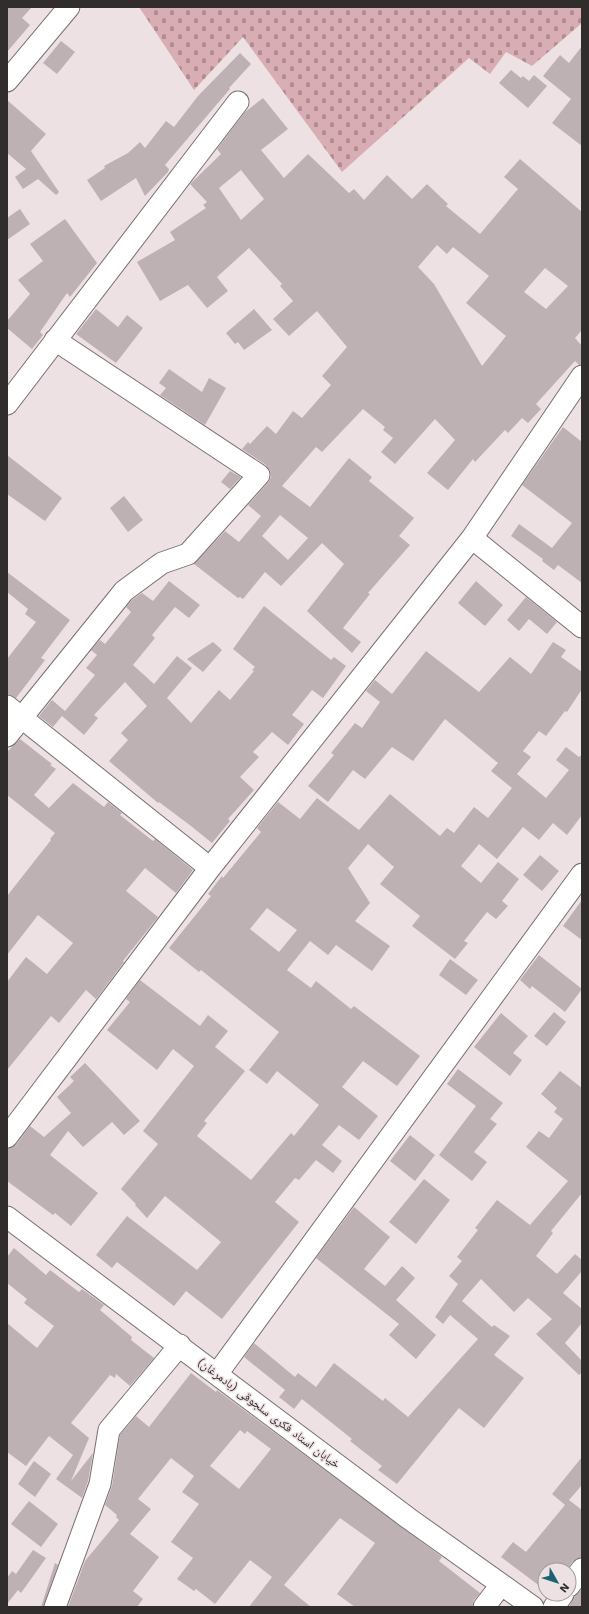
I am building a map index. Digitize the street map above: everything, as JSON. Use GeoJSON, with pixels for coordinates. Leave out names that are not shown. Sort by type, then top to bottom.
{"type":"FeatureCollection","features":[{"type":"Feature","properties":{"kind":"street"},"geometry":{"type":"LineString","coordinates":[[7,81],[69,7]]}},
{"type":"Feature","properties":{"kind":"street"},"geometry":{"type":"LineString","coordinates":[[7,404],[238,102]]}},
{"type":"Feature","properties":{"kind":"street"},"geometry":{"type":"LineString","coordinates":[[7,736],[14,711],[124,592],[162,563],[188,554],[260,475],[55,340]]}},
{"type":"Feature","properties":{"kind":"street"},"geometry":{"type":"LineString","coordinates":[[7,1137],[210,868],[472,538],[582,376]]}},
{"type":"Feature","properties":{"kind":"street"},"geometry":{"type":"LineString","coordinates":[[472,538],[582,627]]}},
{"type":"Feature","properties":{"kind":"street"},"geometry":{"type":"LineString","coordinates":[[14,711],[210,868]]}},
{"type":"Feature","properties":{"kind":"street"},"geometry":{"type":"LineString","coordinates":[[217,1374],[582,874]]}},
{"type":"Feature","properties":{"kind":"street","name":"خیابان استاد فکری سلجوقی (بادمرغان)"},"geometry":{"type":"LineString","coordinates":[[7,1217],[180,1345],[408,1518],[533,1607]]}},
{"type":"Feature","properties":{"kind":"street"},"geometry":{"type":"LineString","coordinates":[[55,1607],[100,1484],[109,1430],[180,1345]]}},
{"type":"Feature","properties":{"kind":"street"},"geometry":{"type":"LineString","coordinates":[[484,1607],[501,1585]]}},
{"type":"Feature","properties":{"kind":"green space"},"geometry":{"type":"Polygon","coordinates":[[[139,7],[582,7],[582,23],[532,66],[506,52],[490,74],[469,58],[342,172],[243,37],[194,90],[139,7]]]}},
{"type":"Feature","properties":{"kind":"building"},"geometry":{"type":"Polygon","coordinates":[[[7,7],[32,7],[22,18],[30,25],[7,52],[7,7]]]}},
{"type":"Feature","properties":{"kind":"building"},"geometry":{"type":"Polygon","coordinates":[[[61,41],[75,52],[57,74],[43,63],[61,41]]]}},
{"type":"Feature","properties":{"kind":"building"},"geometry":{"type":"Polygon","coordinates":[[[582,46],[582,146],[552,123],[571,99],[543,76],[560,55],[569,63],[582,46]]]}},
{"type":"Feature","properties":{"kind":"building"},"geometry":{"type":"Polygon","coordinates":[[[240,53],[251,64],[165,165],[169,169],[168,172],[145,196],[136,178],[101,201],[87,180],[105,168],[104,166],[128,153],[140,142],[145,148],[166,121],[174,127],[198,96],[240,53]]]}},
{"type":"Feature","properties":{"kind":"building"},"geometry":{"type":"Polygon","coordinates":[[[511,70],[521,78],[523,76],[529,81],[534,75],[547,86],[528,108],[499,83],[511,70]]]}},
{"type":"Feature","properties":{"kind":"building"},"geometry":{"type":"Polygon","coordinates":[[[263,98],[288,129],[261,150],[284,178],[308,154],[349,193],[354,189],[364,200],[387,175],[412,199],[427,184],[448,204],[446,206],[480,234],[518,189],[504,177],[520,159],[582,212],[582,330],[575,338],[582,346],[582,364],[579,365],[575,361],[536,404],[541,409],[528,423],[522,418],[508,433],[505,430],[475,462],[473,459],[448,490],[427,473],[455,440],[435,419],[395,464],[381,452],[393,438],[383,430],[385,427],[363,409],[322,452],[316,447],[282,486],[310,507],[349,458],[372,477],[369,481],[414,518],[399,536],[410,545],[368,593],[370,594],[343,628],[361,642],[352,653],[307,611],[344,564],[322,543],[281,586],[265,572],[243,599],[240,597],[238,598],[194,564],[225,531],[239,542],[261,516],[248,505],[268,483],[271,477],[270,471],[266,465],[242,449],[248,442],[250,444],[267,426],[276,434],[293,411],[302,418],[331,385],[322,376],[347,347],[317,311],[289,336],[273,319],[293,301],[280,286],[282,284],[249,248],[217,277],[228,291],[207,308],[188,285],[160,301],[137,262],[175,240],[170,232],[206,208],[203,205],[207,202],[190,184],[221,154],[217,149],[245,112],[263,98]],[[241,170],[219,188],[241,220],[264,199],[241,170]],[[437,245],[418,267],[434,284],[482,366],[506,336],[466,303],[489,276],[453,247],[447,254],[437,245]],[[545,268],[524,292],[546,309],[568,286],[545,268]],[[280,515],[262,536],[288,560],[308,538],[280,515]]]}},
{"type":"Feature","properties":{"kind":"building"},"geometry":{"type":"Polygon","coordinates":[[[7,100],[46,134],[31,151],[59,192],[56,195],[38,179],[23,189],[15,177],[26,169],[7,153],[7,100]]]}},
{"type":"Feature","properties":{"kind":"building"},"geometry":{"type":"Polygon","coordinates":[[[20,209],[30,224],[7,240],[7,218],[20,209]]]}},
{"type":"Feature","properties":{"kind":"building"},"geometry":{"type":"Polygon","coordinates":[[[65,219],[97,263],[70,297],[67,293],[40,332],[43,335],[32,349],[7,328],[7,321],[30,294],[18,280],[43,261],[30,244],[65,219]]]}},
{"type":"Feature","properties":{"kind":"building"},"geometry":{"type":"Polygon","coordinates":[[[96,309],[118,327],[127,315],[143,328],[116,363],[76,334],[96,309]]]}},
{"type":"Feature","properties":{"kind":"building"},"geometry":{"type":"Polygon","coordinates":[[[254,309],[272,330],[244,350],[238,342],[235,344],[226,333],[254,309]]]}},
{"type":"Feature","properties":{"kind":"building"},"geometry":{"type":"Polygon","coordinates":[[[169,369],[202,392],[209,378],[226,388],[205,425],[160,395],[166,388],[159,383],[169,369]]]}},
{"type":"Feature","properties":{"kind":"building"},"geometry":{"type":"Polygon","coordinates":[[[563,427],[582,442],[582,583],[558,565],[554,570],[542,561],[543,559],[511,536],[519,524],[552,548],[572,523],[522,485],[563,427]]]}},
{"type":"Feature","properties":{"kind":"building"},"geometry":{"type":"Polygon","coordinates":[[[7,455],[62,498],[45,521],[7,494],[7,455]]]}},
{"type":"Feature","properties":{"kind":"building"},"geometry":{"type":"Polygon","coordinates":[[[230,471],[241,477],[230,489],[221,482],[230,471]]]}},
{"type":"Feature","properties":{"kind":"building"},"geometry":{"type":"Polygon","coordinates":[[[124,496],[143,520],[128,532],[110,508],[124,496]]]}},
{"type":"Feature","properties":{"kind":"building"},"geometry":{"type":"Polygon","coordinates":[[[7,572],[70,620],[41,658],[45,660],[16,698],[7,694],[7,659],[36,622],[25,614],[28,609],[7,592],[7,572]]]}},
{"type":"Feature","properties":{"kind":"building"},"geometry":{"type":"Polygon","coordinates":[[[169,581],[200,605],[189,618],[175,607],[152,635],[155,638],[133,665],[154,684],[177,656],[192,668],[167,698],[191,723],[219,690],[230,700],[254,671],[252,670],[255,667],[233,649],[264,606],[331,660],[334,657],[346,666],[323,698],[312,690],[292,715],[304,724],[288,745],[272,732],[253,752],[259,757],[240,777],[254,790],[228,819],[230,821],[212,843],[159,802],[158,803],[109,761],[128,740],[121,733],[147,706],[125,682],[94,715],[98,718],[84,735],[62,716],[53,727],[39,716],[52,700],[65,711],[95,675],[86,668],[97,655],[91,650],[100,640],[105,644],[131,612],[126,607],[132,600],[142,593],[153,601],[169,581]]]}},
{"type":"Feature","properties":{"kind":"building"},"geometry":{"type":"Polygon","coordinates":[[[476,581],[503,605],[485,626],[458,603],[476,581]]]}},
{"type":"Feature","properties":{"kind":"building"},"geometry":{"type":"Polygon","coordinates":[[[526,597],[557,622],[547,634],[529,619],[519,631],[507,620],[526,597]]]}},
{"type":"Feature","properties":{"kind":"building"},"geometry":{"type":"Polygon","coordinates":[[[213,642],[222,650],[203,672],[187,659],[213,642]]]}},
{"type":"Feature","properties":{"kind":"building"},"geometry":{"type":"Polygon","coordinates":[[[553,642],[566,650],[561,657],[582,672],[582,689],[567,712],[565,711],[546,736],[539,731],[523,751],[531,757],[517,774],[546,798],[569,770],[556,760],[566,747],[579,757],[582,754],[582,815],[567,835],[553,823],[539,840],[523,827],[497,859],[479,844],[461,866],[481,883],[498,862],[519,879],[502,901],[508,906],[496,919],[487,912],[464,941],[468,943],[455,959],[412,926],[420,916],[380,884],[394,867],[368,844],[348,868],[370,903],[355,921],[390,946],[372,971],[336,945],[328,955],[310,941],[287,970],[311,988],[316,981],[351,1009],[354,1006],[420,1056],[397,1086],[363,1061],[342,1087],[378,1116],[359,1140],[339,1125],[322,1145],[342,1161],[333,1173],[316,1160],[299,1180],[295,1178],[275,1202],[299,1222],[222,1319],[186,1291],[174,1306],[117,1262],[112,1268],[96,1255],[127,1216],[197,1270],[221,1242],[165,1196],[147,1218],[121,1189],[158,1144],[143,1131],[194,1066],[173,1049],[157,1070],[107,1030],[130,1002],[126,999],[140,980],[200,1026],[208,1015],[228,1031],[215,1047],[245,1071],[204,1121],[207,1123],[197,1136],[251,1180],[291,1133],[294,1136],[319,1105],[277,1071],[267,1084],[249,1070],[279,1032],[201,970],[199,972],[169,948],[211,896],[208,894],[222,876],[223,878],[261,832],[257,828],[278,802],[300,819],[317,798],[359,830],[390,794],[440,836],[447,828],[454,833],[474,807],[488,818],[512,788],[491,771],[498,763],[445,719],[413,761],[392,747],[365,779],[353,770],[328,802],[308,786],[334,755],[331,753],[355,723],[362,728],[380,702],[366,691],[375,680],[392,694],[426,651],[479,692],[510,657],[531,674],[553,642]],[[267,908],[250,929],[279,952],[297,930],[267,908]]]}},
{"type":"Feature","properties":{"kind":"building"},"geometry":{"type":"Polygon","coordinates":[[[20,739],[52,764],[50,765],[56,769],[34,795],[49,808],[73,783],[104,807],[108,802],[122,813],[120,815],[153,841],[155,839],[193,870],[176,893],[145,868],[126,891],[158,917],[123,961],[124,962],[96,999],[86,990],[59,1023],[51,1016],[7,1070],[7,982],[26,957],[47,974],[73,943],[38,915],[7,955],[7,896],[55,833],[7,795],[7,752],[20,739]]]}},
{"type":"Feature","properties":{"kind":"building"},"geometry":{"type":"Polygon","coordinates":[[[540,855],[559,871],[542,891],[523,875],[540,855]]]}},
{"type":"Feature","properties":{"kind":"building"},"geometry":{"type":"Polygon","coordinates":[[[582,900],[582,940],[563,926],[582,900]]]}},
{"type":"Feature","properties":{"kind":"building"},"geometry":{"type":"Polygon","coordinates":[[[539,955],[582,989],[565,1012],[532,986],[530,989],[520,980],[539,955]]]}},
{"type":"Feature","properties":{"kind":"building"},"geometry":{"type":"Polygon","coordinates":[[[450,959],[478,980],[466,995],[439,975],[450,959]]]}},
{"type":"Feature","properties":{"kind":"building"},"geometry":{"type":"Polygon","coordinates":[[[554,1012],[566,1022],[547,1046],[534,1036],[554,1012]]]}},
{"type":"Feature","properties":{"kind":"building"},"geometry":{"type":"Polygon","coordinates":[[[501,1013],[528,1036],[513,1053],[522,1060],[510,1076],[474,1047],[501,1013]]]}},
{"type":"Feature","properties":{"kind":"building"},"geometry":{"type":"Polygon","coordinates":[[[85,1063],[140,1121],[124,1135],[112,1122],[83,1147],[68,1131],[50,1155],[98,1193],[71,1226],[55,1213],[53,1215],[7,1181],[7,1149],[16,1145],[30,1126],[44,1137],[71,1113],[57,1097],[74,1081],[70,1077],[85,1063]]]}},
{"type":"Feature","properties":{"kind":"building"},"geometry":{"type":"Polygon","coordinates":[[[458,1069],[503,1103],[490,1119],[497,1124],[474,1152],[487,1162],[472,1181],[439,1155],[476,1106],[447,1084],[458,1069]]]}},
{"type":"Feature","properties":{"kind":"building"},"geometry":{"type":"Polygon","coordinates":[[[560,1071],[582,1088],[582,1193],[551,1231],[553,1233],[536,1256],[557,1274],[575,1254],[582,1260],[582,1271],[563,1293],[582,1309],[582,1323],[565,1343],[582,1361],[582,1372],[579,1375],[536,1334],[552,1319],[528,1298],[514,1312],[481,1279],[462,1301],[492,1327],[494,1325],[510,1336],[494,1355],[524,1378],[484,1428],[459,1408],[397,1484],[378,1470],[382,1466],[350,1441],[352,1439],[302,1399],[294,1409],[279,1397],[285,1390],[244,1357],[254,1343],[295,1377],[298,1373],[316,1387],[334,1363],[383,1401],[385,1398],[408,1417],[478,1339],[450,1315],[443,1324],[435,1317],[458,1284],[449,1276],[462,1261],[457,1257],[478,1230],[475,1228],[497,1200],[530,1225],[568,1181],[526,1147],[539,1131],[549,1138],[563,1119],[554,1112],[557,1108],[541,1094],[560,1071]]]}},
{"type":"Feature","properties":{"kind":"building"},"geometry":{"type":"Polygon","coordinates":[[[410,1135],[435,1155],[415,1181],[390,1161],[410,1135]]]}},
{"type":"Feature","properties":{"kind":"building"},"geometry":{"type":"Polygon","coordinates":[[[424,1179],[450,1200],[416,1244],[389,1222],[424,1179]]]}},
{"type":"Feature","properties":{"kind":"building"},"geometry":{"type":"Polygon","coordinates":[[[354,1207],[390,1237],[364,1269],[385,1286],[402,1266],[415,1278],[396,1300],[436,1335],[416,1359],[389,1335],[399,1324],[316,1258],[354,1207]]]}},
{"type":"Feature","properties":{"kind":"building"},"geometry":{"type":"Polygon","coordinates":[[[14,1248],[46,1275],[50,1270],[79,1292],[82,1289],[104,1305],[100,1310],[132,1337],[131,1340],[154,1358],[130,1386],[116,1374],[115,1378],[110,1375],[71,1423],[89,1438],[71,1481],[93,1453],[88,1481],[82,1498],[56,1479],[73,1455],[49,1436],[26,1466],[7,1452],[7,1323],[37,1348],[54,1326],[24,1303],[27,1299],[7,1283],[7,1257],[14,1248]]]}},
{"type":"Feature","properties":{"kind":"building"},"geometry":{"type":"Polygon","coordinates":[[[191,1373],[216,1392],[217,1390],[442,1557],[439,1561],[480,1593],[474,1600],[472,1607],[355,1607],[337,1594],[375,1543],[340,1518],[284,1585],[311,1607],[249,1607],[272,1577],[250,1560],[215,1604],[196,1589],[194,1591],[177,1579],[193,1558],[171,1542],[199,1504],[182,1492],[194,1476],[171,1458],[138,1499],[151,1509],[130,1534],[159,1557],[133,1591],[143,1599],[137,1607],[68,1607],[85,1561],[119,1520],[116,1517],[117,1515],[105,1505],[112,1486],[120,1435],[136,1416],[149,1427],[191,1373]],[[240,1430],[210,1466],[239,1489],[271,1449],[247,1431],[245,1434],[240,1430]]]}},
{"type":"Feature","properties":{"kind":"building"},"geometry":{"type":"Polygon","coordinates":[[[582,1457],[582,1485],[569,1500],[582,1510],[582,1557],[572,1562],[537,1562],[537,1584],[501,1557],[513,1542],[526,1552],[565,1505],[552,1494],[582,1457]]]}},
{"type":"Feature","properties":{"kind":"building"},"geometry":{"type":"Polygon","coordinates":[[[34,1461],[51,1474],[35,1497],[18,1484],[34,1461]]]}},
{"type":"Feature","properties":{"kind":"building"},"geometry":{"type":"Polygon","coordinates":[[[29,1501],[58,1524],[41,1547],[11,1524],[29,1501]]]}},
{"type":"Feature","properties":{"kind":"building"},"geometry":{"type":"Polygon","coordinates":[[[33,1550],[46,1558],[21,1593],[18,1590],[7,1604],[7,1578],[12,1571],[16,1574],[33,1550]]]}},
{"type":"Feature","properties":{"kind":"building"},"geometry":{"type":"Polygon","coordinates":[[[55,1563],[58,1565],[43,1607],[41,1607],[55,1563]]]}},
{"type":"Feature","properties":{"kind":"building"},"geometry":{"type":"Polygon","coordinates":[[[582,1589],[582,1607],[569,1607],[571,1602],[577,1602],[577,1593],[582,1589]]]}}]}
